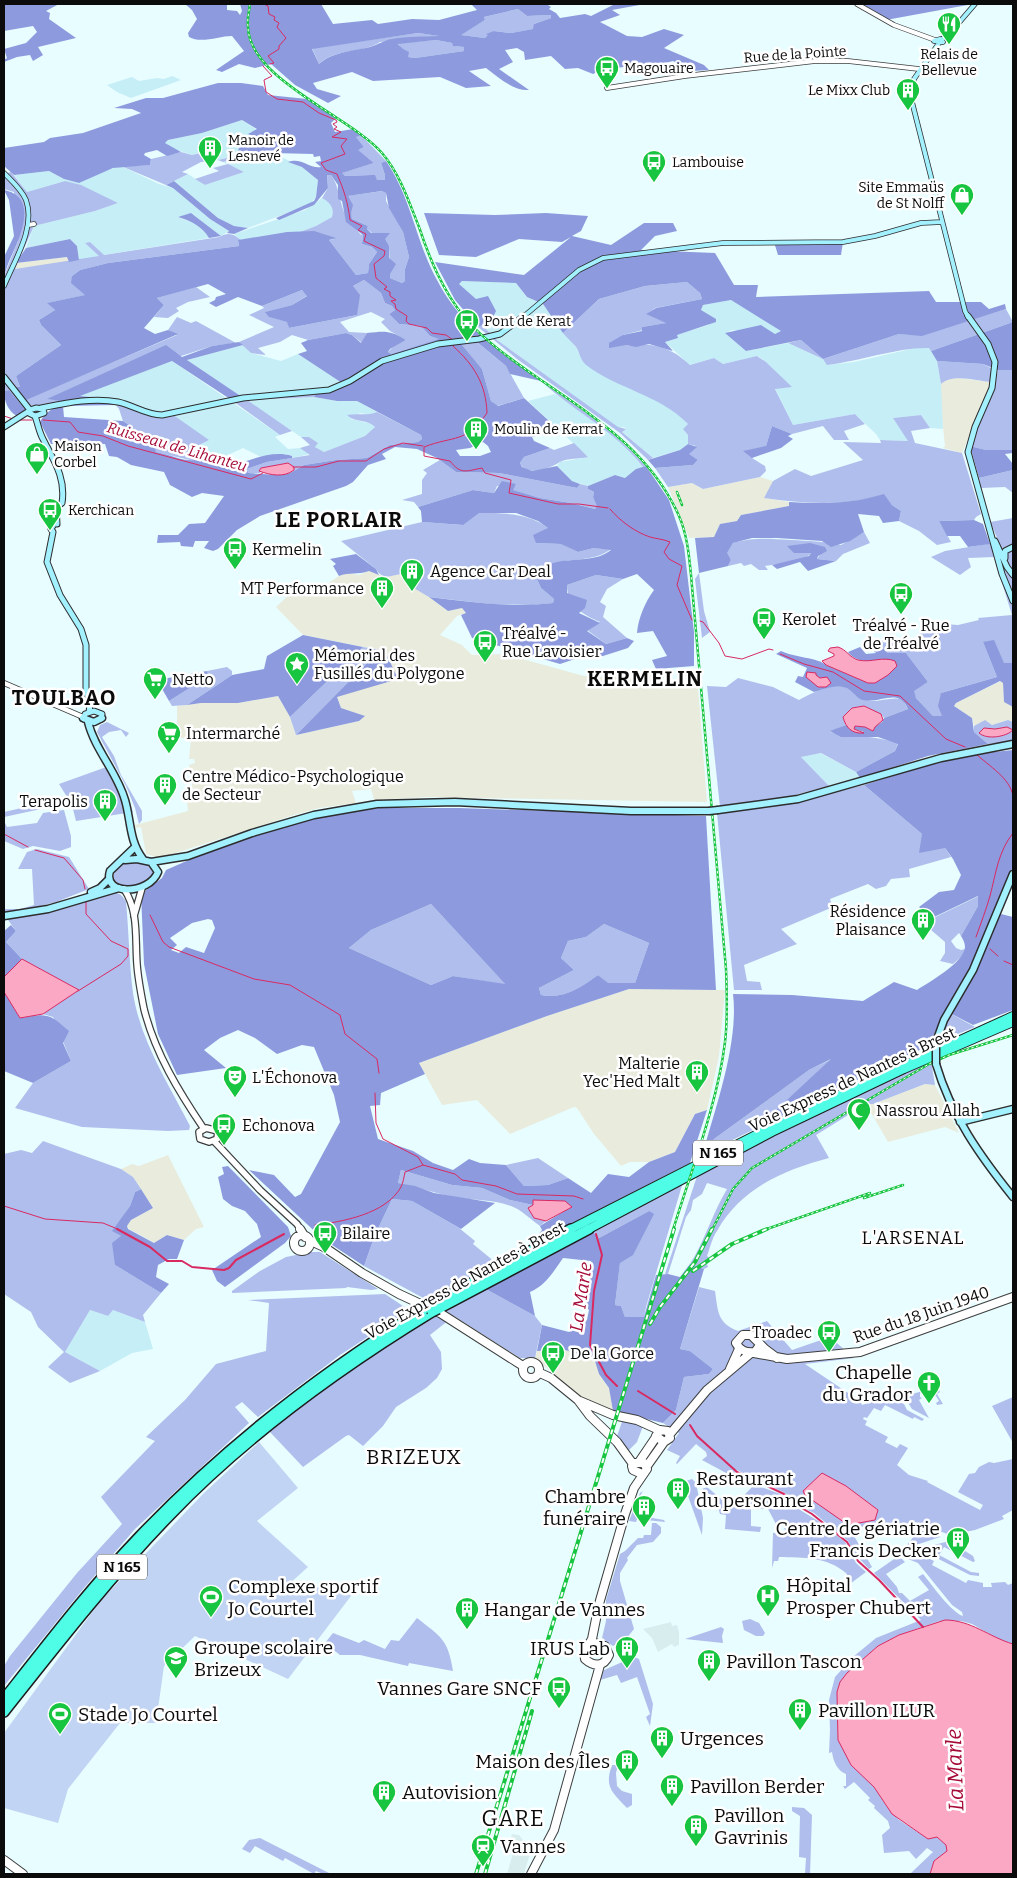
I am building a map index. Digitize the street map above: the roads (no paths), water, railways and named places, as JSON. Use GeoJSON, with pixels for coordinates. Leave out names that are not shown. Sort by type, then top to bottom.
{"type":"FeatureCollection","features":[{"type":"Feature","properties":{"kind":"highway","name":"Voie Express de Nantes à Brest"},"geometry":{"type":"LineString","coordinates":[[4,1699],[82,1602],[140,1536],[195,1482],[267,1422],[431,1309],[749,1137],[893,1068],[1013,1016]]}},
{"type":"Feature","properties":{"kind":"highway","name":"Voie Express de Nantes à Brest"},"geometry":{"type":"LineString","coordinates":[[431,1309],[772,1132],[904,1069],[1013,1022]]}},
{"type":"Feature","properties":{"kind":"highway","name":"Voie Express de Nantes à Brest"},"geometry":{"type":"LineString","coordinates":[[4,1712],[82,1613],[144,1542],[253,1434]]}},
{"type":"Feature","properties":{"kind":"main road"},"geometry":{"type":"LineString","coordinates":[[975,4],[951,32],[938,41],[934,52],[913,79],[910,94],[965,311],[970,322],[991,349],[993,355],[994,375],[992,387],[970,439],[968,452],[1002,574],[1012,594]]}},
{"type":"Feature","properties":{"kind":"main road"},"geometry":{"type":"LineString","coordinates":[[4,173],[17,186],[26,200],[29,213],[28,225],[4,286]]}},
{"type":"Feature","properties":{"kind":"main road"},"geometry":{"type":"LineString","coordinates":[[4,427],[30,411],[73,402],[115,402],[150,414],[162,415],[243,398],[321,392],[350,382],[383,360],[438,344],[486,338],[509,329],[578,270],[594,260],[603,258],[723,243],[843,242],[875,236],[921,223],[942,222]]}},
{"type":"Feature","properties":{"kind":"main road"},"geometry":{"type":"LineString","coordinates":[[4,377],[38,423],[43,440],[58,464],[64,487],[62,503],[56,508],[58,517],[47,562],[54,584],[81,629],[86,645],[86,689],[90,704],[103,716],[90,729]]}},
{"type":"Feature","properties":{"kind":"main road"},"geometry":{"type":"LineString","coordinates":[[30,411],[41,410]]}},
{"type":"Feature","properties":{"kind":"main road"},"geometry":{"type":"LineString","coordinates":[[38,423],[41,410]]}},
{"type":"Feature","properties":{"kind":"main road"},"geometry":{"type":"LineString","coordinates":[[989,526],[1005,564],[1013,575]]}},
{"type":"Feature","properties":{"kind":"main road"},"geometry":{"type":"LineString","coordinates":[[1005,564],[1004,553],[1007,549],[1013,547]]}},
{"type":"Feature","properties":{"kind":"main road"},"geometry":{"type":"LineString","coordinates":[[1013,586],[1013,601]]}},
{"type":"Feature","properties":{"kind":"main road"},"geometry":{"type":"LineString","coordinates":[[84,714],[90,704]]}},
{"type":"Feature","properties":{"kind":"main road"},"geometry":{"type":"LineString","coordinates":[[84,714],[96,711]]}},
{"type":"Feature","properties":{"kind":"main road"},"geometry":{"type":"LineString","coordinates":[[84,714],[94,741],[124,795],[134,848],[143,859]]}},
{"type":"Feature","properties":{"kind":"main road"},"geometry":{"type":"LineString","coordinates":[[88,722],[97,722]]}},
{"type":"Feature","properties":{"kind":"main road"},"geometry":{"type":"LineString","coordinates":[[4,916],[38,911],[120,888],[142,888],[155,880],[158,872],[168,864],[288,822],[323,812],[377,804],[424,801],[626,811],[709,811],[776,804],[822,794],[931,760],[979,749],[1013,746]]}},
{"type":"Feature","properties":{"kind":"main road"},"geometry":{"type":"LineString","coordinates":[[70,902],[100,888],[109,879],[111,870],[126,860],[134,848]]}},
{"type":"Feature","properties":{"kind":"main road"},"geometry":{"type":"LineString","coordinates":[[126,860],[143,859],[151,862],[165,862],[188,856]]}},
{"type":"Feature","properties":{"kind":"main road"},"geometry":{"type":"LineString","coordinates":[[151,862],[158,872]]}},
{"type":"Feature","properties":{"kind":"main road"},"geometry":{"type":"LineString","coordinates":[[1013,874],[973,970],[944,1020],[936,1042],[936,1064],[947,1096],[960,1122],[989,1167],[1013,1197]]}},
{"type":"Feature","properties":{"kind":"main road"},"geometry":{"type":"LineString","coordinates":[[109,879],[120,888]]}},
{"type":"Feature","properties":{"kind":"main road"},"geometry":{"type":"LineString","coordinates":[[960,1122],[1013,1109]]}},
{"type":"Feature","properties":{"kind":"street"},"geometry":{"type":"LineString","coordinates":[[857,4],[894,25],[938,41]]}},
{"type":"Feature","properties":{"kind":"street","name":"Rue de la Pointe"},"geometry":{"type":"LineString","coordinates":[[606,88],[772,64],[827,60],[848,60],[919,69]]}},
{"type":"Feature","properties":{"kind":"street"},"geometry":{"type":"LineString","coordinates":[[28,225],[34,224]]}},
{"type":"Feature","properties":{"kind":"street"},"geometry":{"type":"LineString","coordinates":[[4,683],[84,714]]}},
{"type":"Feature","properties":{"kind":"street"},"geometry":{"type":"LineString","coordinates":[[120,888],[129,895],[134,916],[140,986],[153,1036],[164,1065],[187,1105],[204,1129]]}},
{"type":"Feature","properties":{"kind":"street"},"geometry":{"type":"LineString","coordinates":[[134,916],[137,909],[137,896],[142,888]]}},
{"type":"Feature","properties":{"kind":"street"},"geometry":{"type":"LineString","coordinates":[[212,1128],[218,1131],[219,1137],[214,1141],[206,1142],[200,1139],[199,1134],[204,1129],[212,1128]]}},
{"type":"Feature","properties":{"kind":"street"},"geometry":{"type":"LineString","coordinates":[[214,1141],[297,1224],[308,1242]]}},
{"type":"Feature","properties":{"kind":"street"},"geometry":{"type":"LineString","coordinates":[[292,1221],[298,1238],[326,1249],[362,1273],[399,1294],[440,1313],[523,1366]]}},
{"type":"Feature","properties":{"kind":"street"},"geometry":{"type":"LineString","coordinates":[[298,1238],[294,1242],[296,1248],[303,1250],[308,1242]]}},
{"type":"Feature","properties":{"kind":"street","name":"Rue du 18 Juin 1940"},"geometry":{"type":"LineString","coordinates":[[752,1353],[787,1359],[860,1352],[1013,1296]]}},
{"type":"Feature","properties":{"kind":"street"},"geometry":{"type":"LineString","coordinates":[[640,1474],[632,1468],[662,1433],[686,1414],[697,1400],[730,1369],[759,1350],[759,1340],[752,1335],[743,1336],[737,1341],[739,1349],[744,1353],[752,1353]]}},
{"type":"Feature","properties":{"kind":"street"},"geometry":{"type":"LineString","coordinates":[[760,1345],[778,1358]]}},
{"type":"Feature","properties":{"kind":"street"},"geometry":{"type":"LineString","coordinates":[[730,1369],[739,1349]]}},
{"type":"Feature","properties":{"kind":"street"},"geometry":{"type":"LineString","coordinates":[[523,1366],[530,1363],[535,1364],[539,1366],[540,1373]]}},
{"type":"Feature","properties":{"kind":"street"},"geometry":{"type":"LineString","coordinates":[[523,1366],[522,1371],[527,1377],[532,1378],[540,1373]]}},
{"type":"Feature","properties":{"kind":"street"},"geometry":{"type":"LineString","coordinates":[[540,1373],[551,1378],[578,1400],[590,1416],[636,1463],[647,1466]]}},
{"type":"Feature","properties":{"kind":"street"},"geometry":{"type":"LineString","coordinates":[[578,1400],[613,1415],[637,1420],[662,1433],[669,1439],[664,1442],[647,1466],[647,1470],[640,1474],[623,1519],[598,1604],[594,1629],[584,1652],[585,1659],[592,1665],[600,1665],[606,1662],[609,1654],[594,1629]]}},
{"type":"Feature","properties":{"kind":"street"},"geometry":{"type":"LineString","coordinates":[[588,1646],[595,1643],[602,1644]]}},
{"type":"Feature","properties":{"kind":"street"},"geometry":{"type":"LineString","coordinates":[[531,1874],[536,1860],[550,1840],[554,1830],[600,1665]]}},
{"type":"Feature","properties":{"kind":"street"},"geometry":{"type":"LineString","coordinates":[[4,1860],[23,1874]]}},
{"type":"Feature","properties":{"kind":"water"},"geometry":{"type":"Polygon","coordinates":[[[288,463],[294,467],[294,470],[290,473],[272,475],[259,471],[261,468],[288,463]]]}},
{"type":"Feature","properties":{"kind":"water"},"geometry":{"type":"Polygon","coordinates":[[[838,647],[858,660],[890,660],[895,661],[897,666],[888,675],[875,683],[868,683],[826,665],[822,661],[834,656],[834,654],[828,651],[830,648],[838,647]]]}},
{"type":"Feature","properties":{"kind":"water"},"geometry":{"type":"Polygon","coordinates":[[[807,672],[816,673],[820,678],[827,677],[831,683],[826,687],[818,687],[806,677],[807,672]]]}},
{"type":"Feature","properties":{"kind":"water"},"geometry":{"type":"Polygon","coordinates":[[[864,706],[881,714],[883,720],[873,731],[865,727],[855,726],[854,729],[864,733],[853,731],[848,727],[843,717],[852,708],[864,706]]]}},
{"type":"Feature","properties":{"kind":"water"},"geometry":{"type":"Polygon","coordinates":[[[1007,727],[1013,730],[1001,736],[991,737],[979,733],[984,728],[1007,727]]]}},
{"type":"Feature","properties":{"kind":"water"},"geometry":{"type":"Polygon","coordinates":[[[22,959],[79,990],[43,1014],[20,1018],[4,992],[4,977],[22,959]]]}},
{"type":"Feature","properties":{"kind":"water"},"geometry":{"type":"Polygon","coordinates":[[[533,1200],[565,1201],[572,1207],[546,1221],[534,1218],[528,1208],[533,1205],[533,1200]]]}},
{"type":"Feature","properties":{"kind":"water"},"geometry":{"type":"Polygon","coordinates":[[[822,1473],[846,1486],[878,1510],[875,1520],[848,1525],[805,1495],[803,1491],[822,1473]]]}},
{"type":"Feature","properties":{"kind":"water"},"geometry":{"type":"Polygon","coordinates":[[[945,1620],[972,1626],[1013,1644],[1013,1874],[930,1874],[934,1861],[947,1851],[946,1845],[937,1837],[928,1839],[892,1814],[874,1787],[851,1765],[838,1740],[837,1692],[840,1682],[847,1673],[878,1646],[899,1635],[945,1620]]]}},
{"type":"Feature","properties":{"kind":"waterway"},"geometry":{"type":"LineString","coordinates":[[264,4],[268,6],[269,14],[275,17],[274,20],[279,23],[277,27],[286,38],[279,46],[279,49],[268,56],[274,63],[270,64]]}},
{"type":"Feature","properties":{"kind":"waterway"},"geometry":{"type":"LineString","coordinates":[[263,66],[272,76],[264,80],[266,92],[277,99],[303,102],[319,113],[336,120],[337,122],[333,124],[337,127],[334,129],[341,132],[332,137],[347,139],[341,146],[345,154],[321,163],[326,170],[337,174],[342,186],[350,220],[362,226],[358,230],[366,234],[364,241],[385,251],[384,256],[374,264],[376,278],[387,287],[384,289],[390,292],[390,296],[396,300],[391,301],[395,304],[396,309],[407,316],[406,321],[409,324],[427,328],[432,333],[446,335],[453,340]]}},
{"type":"Feature","properties":{"kind":"waterway"},"geometry":{"type":"LineString","coordinates":[[455,343],[453,346],[467,360],[478,376],[484,393],[487,413],[466,434],[424,447],[424,456],[450,461],[457,468],[464,471],[482,468],[485,473],[511,480],[509,493],[558,504],[579,504],[608,508]]}},
{"type":"Feature","properties":{"kind":"waterway","name":"Ruisseau de Lihanteu"},"geometry":{"type":"LineString","coordinates":[[4,416],[13,419]]}},
{"type":"Feature","properties":{"kind":"waterway","name":"Ruisseau de Lihanteu"},"geometry":{"type":"LineString","coordinates":[[20,420],[32,420]]}},
{"type":"Feature","properties":{"kind":"waterway","name":"Ruisseau de Lihanteu"},"geometry":{"type":"LineString","coordinates":[[43,420],[70,422],[78,432],[103,436],[128,446],[251,479],[263,473]]}},
{"type":"Feature","properties":{"kind":"waterway","name":"Ruisseau de Lihanteu"},"geometry":{"type":"LineString","coordinates":[[293,467],[316,467],[339,461],[366,461],[384,449],[403,443],[423,446]]}},
{"type":"Feature","properties":{"kind":"waterway"},"geometry":{"type":"LineString","coordinates":[[610,509],[618,518],[633,529],[650,537],[670,542],[664,552],[669,559],[682,566],[677,585],[692,620]]}},
{"type":"Feature","properties":{"kind":"waterway"},"geometry":{"type":"LineString","coordinates":[[700,621],[703,622],[719,643],[725,656],[742,659],[769,649],[773,650]]}},
{"type":"Feature","properties":{"kind":"waterway"},"geometry":{"type":"LineString","coordinates":[[780,654],[804,664],[833,672],[864,691],[900,696],[946,739],[965,747]]}},
{"type":"Feature","properties":{"kind":"waterway"},"geometry":{"type":"LineString","coordinates":[[976,754],[1008,784],[1013,799],[1013,824]]}},
{"type":"Feature","properties":{"kind":"waterway"},"geometry":{"type":"LineString","coordinates":[[976,937],[1001,855],[1013,833]]}},
{"type":"Feature","properties":{"kind":"waterway"},"geometry":{"type":"LineString","coordinates":[[4,834],[28,847]]}},
{"type":"Feature","properties":{"kind":"waterway"},"geometry":{"type":"LineString","coordinates":[[35,850],[64,858],[83,880],[85,889]]}},
{"type":"Feature","properties":{"kind":"waterway"},"geometry":{"type":"LineString","coordinates":[[78,991],[121,964],[128,956],[128,949],[111,941],[86,914],[86,902]]}},
{"type":"Feature","properties":{"kind":"waterway"},"geometry":{"type":"LineString","coordinates":[[150,915],[163,942],[169,947],[254,979],[290,985],[340,1015],[345,1034],[377,1059],[379,1073]]}},
{"type":"Feature","properties":{"kind":"waterway"},"geometry":{"type":"LineString","coordinates":[[990,949],[998,956]]}},
{"type":"Feature","properties":{"kind":"waterway"},"geometry":{"type":"LineString","coordinates":[[1004,961],[1013,965]]}},
{"type":"Feature","properties":{"kind":"waterway"},"geometry":{"type":"LineString","coordinates":[[375,1093],[376,1123],[383,1139],[418,1157],[423,1165]]}},
{"type":"Feature","properties":{"kind":"waterway"},"geometry":{"type":"LineString","coordinates":[[315,1225],[350,1219],[385,1204],[401,1187],[405,1172],[423,1165]]}},
{"type":"Feature","properties":{"kind":"waterway"},"geometry":{"type":"LineString","coordinates":[[423,1165],[455,1174],[462,1180],[496,1186],[517,1194],[574,1196],[583,1199]]}},
{"type":"Feature","properties":{"kind":"waterway"},"geometry":{"type":"LineString","coordinates":[[4,1206],[45,1219],[103,1223],[120,1230]]}},
{"type":"Feature","properties":{"kind":"waterway"},"geometry":{"type":"LineString","coordinates":[[117,1229],[150,1247],[167,1261],[182,1261],[192,1267],[224,1270],[229,1268],[236,1260],[284,1234]]}},
{"type":"Feature","properties":{"kind":"waterway","name":"La Marle"},"geometry":{"type":"LineString","coordinates":[[596,1234],[602,1255],[594,1291],[590,1345],[606,1375],[617,1386]]}},
{"type":"Feature","properties":{"kind":"waterway","name":"La Marle"},"geometry":{"type":"LineString","coordinates":[[638,1391],[675,1414]]}},
{"type":"Feature","properties":{"kind":"waterway","name":"La Marle"},"geometry":{"type":"LineString","coordinates":[[690,1425],[697,1436],[737,1472],[784,1494],[793,1503],[812,1514],[847,1542],[858,1561],[879,1580],[923,1627]]}},
{"type":"Feature","properties":{"kind":"railway"},"geometry":{"type":"LineString","coordinates":[[250,4],[248,27],[253,46],[265,64],[304,96],[367,139],[388,161],[403,188],[438,275],[450,297],[465,318],[499,350],[599,421],[637,454],[667,493],[682,523],[691,575],[726,969],[727,1015],[721,1065],[710,1112],[673,1230]]}},
{"type":"Feature","properties":{"kind":"railway"},"geometry":{"type":"LineString","coordinates":[[677,492],[682,505]]}},
{"type":"Feature","properties":{"kind":"railway"},"geometry":{"type":"LineString","coordinates":[[712,1230],[733,1189],[752,1168],[929,1064],[949,1055],[1013,1035]]}},
{"type":"Feature","properties":{"kind":"railway"},"geometry":{"type":"LineString","coordinates":[[864,1198],[903,1185]]}},
{"type":"Feature","properties":{"kind":"railway"},"geometry":{"type":"LineString","coordinates":[[764,1230],[870,1193]]}},
{"type":"Feature","properties":{"kind":"railway"},"geometry":{"type":"LineString","coordinates":[[476,1874],[674,1229]]}},
{"type":"Feature","properties":{"kind":"railway"},"geometry":{"type":"LineString","coordinates":[[650,1324],[660,1307],[695,1262],[712,1229]]}},
{"type":"Feature","properties":{"kind":"railway"},"geometry":{"type":"LineString","coordinates":[[693,1271],[732,1244],[767,1229]]}},
{"type":"Feature","properties":{"kind":"railway"},"geometry":{"type":"LineString","coordinates":[[485,1874],[532,1711]]}},
{"type":"Feature","properties":{"kind":"place","name":"Relais de Bellevue"},"geometry":{"type":"Point","coordinates":[949,45]}},
{"type":"Feature","properties":{"kind":"place","name":"Magouaire"},"geometry":{"type":"Point","coordinates":[607,89]}},
{"type":"Feature","properties":{"kind":"place","name":"Le Mixx Club"},"geometry":{"type":"Point","coordinates":[908,111]}},
{"type":"Feature","properties":{"kind":"place","name":"Manoir de Lesnevé"},"geometry":{"type":"Point","coordinates":[210,169]}},
{"type":"Feature","properties":{"kind":"place","name":"Lambouise"},"geometry":{"type":"Point","coordinates":[654,183]}},
{"type":"Feature","properties":{"kind":"place","name":"Site Emmaüs de St Nolff"},"geometry":{"type":"Point","coordinates":[962,216]}},
{"type":"Feature","properties":{"kind":"place","name":"Pont de Kerat"},"geometry":{"type":"Point","coordinates":[467,342]}},
{"type":"Feature","properties":{"kind":"place","name":"Moulin de Kerrat"},"geometry":{"type":"Point","coordinates":[476,450]}},
{"type":"Feature","properties":{"kind":"place","name":"Maison Corbel"},"geometry":{"type":"Point","coordinates":[37,475]}},
{"type":"Feature","properties":{"kind":"place","name":"Kerchican"},"geometry":{"type":"Point","coordinates":[50,531]}},
{"type":"Feature","properties":{"kind":"place","name":"Kermelin"},"geometry":{"type":"Point","coordinates":[235,570]}},
{"type":"Feature","properties":{"kind":"place","name":"Agence Car Deal"},"geometry":{"type":"Point","coordinates":[412,592]}},
{"type":"Feature","properties":{"kind":"place","name":"MT Performance"},"geometry":{"type":"Point","coordinates":[382,609]}},
{"type":"Feature","properties":{"kind":"place","name":"Tréalvé - Rue de Tréalvé"},"geometry":{"type":"Point","coordinates":[901,615]}},
{"type":"Feature","properties":{"kind":"place","name":"Kerolet"},"geometry":{"type":"Point","coordinates":[764,640]}},
{"type":"Feature","properties":{"kind":"place","name":"Tréalvé - Rue Lavoisier"},"geometry":{"type":"Point","coordinates":[485,663]}},
{"type":"Feature","properties":{"kind":"place","name":"Mémorial des Fusillés du Polygone"},"geometry":{"type":"Point","coordinates":[297,685]}},
{"type":"Feature","properties":{"kind":"place","name":"Netto"},"geometry":{"type":"Point","coordinates":[155,700]}},
{"type":"Feature","properties":{"kind":"place","name":"Intermarché"},"geometry":{"type":"Point","coordinates":[169,754]}},
{"type":"Feature","properties":{"kind":"place","name":"Centre Médico-Psychologique de Secteur"},"geometry":{"type":"Point","coordinates":[165,806]}},
{"type":"Feature","properties":{"kind":"place","name":"Terapolis"},"geometry":{"type":"Point","coordinates":[105,822]}},
{"type":"Feature","properties":{"kind":"place","name":"Résidence Plaisance"},"geometry":{"type":"Point","coordinates":[923,941]}},
{"type":"Feature","properties":{"kind":"place","name":"Malterie Yec'Hed Malt"},"geometry":{"type":"Point","coordinates":[697,1093]}},
{"type":"Feature","properties":{"kind":"place","name":"L'Échonova"},"geometry":{"type":"Point","coordinates":[235,1098]}},
{"type":"Feature","properties":{"kind":"place","name":"Nassrou Allah"},"geometry":{"type":"Point","coordinates":[859,1131]}},
{"type":"Feature","properties":{"kind":"place","name":"Echonova"},"geometry":{"type":"Point","coordinates":[224,1146]}},
{"type":"Feature","properties":{"kind":"place","name":"Bilaire"},"geometry":{"type":"Point","coordinates":[325,1254]}},
{"type":"Feature","properties":{"kind":"place","name":"Troadec"},"geometry":{"type":"Point","coordinates":[829,1353]}},
{"type":"Feature","properties":{"kind":"place","name":"De la Gorce"},"geometry":{"type":"Point","coordinates":[553,1374]}},
{"type":"Feature","properties":{"kind":"place","name":"Chapelle du Grador"},"geometry":{"type":"Point","coordinates":[929,1404]}},
{"type":"Feature","properties":{"kind":"place","name":"Restaurant du personnel"},"geometry":{"type":"Point","coordinates":[678,1510]}},
{"type":"Feature","properties":{"kind":"place","name":"Chambre funéraire"},"geometry":{"type":"Point","coordinates":[644,1528]}},
{"type":"Feature","properties":{"kind":"place","name":"Centre de gériatrie Francis Decker"},"geometry":{"type":"Point","coordinates":[958,1560]}},
{"type":"Feature","properties":{"kind":"place","name":"Hôpital Prosper Chubert"},"geometry":{"type":"Point","coordinates":[768,1617]}},
{"type":"Feature","properties":{"kind":"place","name":"Complexe sportif Jo Courtel"},"geometry":{"type":"Point","coordinates":[211,1618]}},
{"type":"Feature","properties":{"kind":"place","name":"Hangar de Vannes"},"geometry":{"type":"Point","coordinates":[467,1630]}},
{"type":"Feature","properties":{"kind":"place","name":"IRUS Lab"},"geometry":{"type":"Point","coordinates":[627,1669]}},
{"type":"Feature","properties":{"kind":"place","name":"Groupe scolaire Brizeux"},"geometry":{"type":"Point","coordinates":[176,1679]}},
{"type":"Feature","properties":{"kind":"place","name":"Pavillon Tascon"},"geometry":{"type":"Point","coordinates":[709,1682]}},
{"type":"Feature","properties":{"kind":"place","name":"Vannes Gare SNCF"},"geometry":{"type":"Point","coordinates":[559,1709]}},
{"type":"Feature","properties":{"kind":"place","name":"Pavillon ILUR"},"geometry":{"type":"Point","coordinates":[800,1731]}},
{"type":"Feature","properties":{"kind":"place","name":"Stade Jo Courtel"},"geometry":{"type":"Point","coordinates":[60,1735]}},
{"type":"Feature","properties":{"kind":"place","name":"Urgences"},"geometry":{"type":"Point","coordinates":[662,1759]}},
{"type":"Feature","properties":{"kind":"place","name":"Maison des Îles"},"geometry":{"type":"Point","coordinates":[627,1782]}},
{"type":"Feature","properties":{"kind":"place","name":"Pavillon Berder"},"geometry":{"type":"Point","coordinates":[672,1807]}},
{"type":"Feature","properties":{"kind":"place","name":"Autovision"},"geometry":{"type":"Point","coordinates":[384,1813]}},
{"type":"Feature","properties":{"kind":"place","name":"Pavillon Gavrinis"},"geometry":{"type":"Point","coordinates":[696,1847]}},
{"type":"Feature","properties":{"kind":"place","name":"Vannes"},"geometry":{"type":"Point","coordinates":[483,1867]}},
{"type":"Feature","properties":{"kind":"district","name":"LE PORLAIR"},"geometry":{"type":"Point","coordinates":[339,520]}},
{"type":"Feature","properties":{"kind":"district","name":"KERMELIN"},"geometry":{"type":"Point","coordinates":[645,679]}},
{"type":"Feature","properties":{"kind":"district","name":"TOULBAO"},"geometry":{"type":"Point","coordinates":[64,698]}},
{"type":"Feature","properties":{"kind":"district","name":"L'ARSENAL"},"geometry":{"type":"Point","coordinates":[913,1238]}},
{"type":"Feature","properties":{"kind":"district","name":"BRIZEUX"},"geometry":{"type":"Point","coordinates":[414,1457]}},
{"type":"Feature","properties":{"kind":"district","name":"GARE"},"geometry":{"type":"Point","coordinates":[513,1818]}}]}
